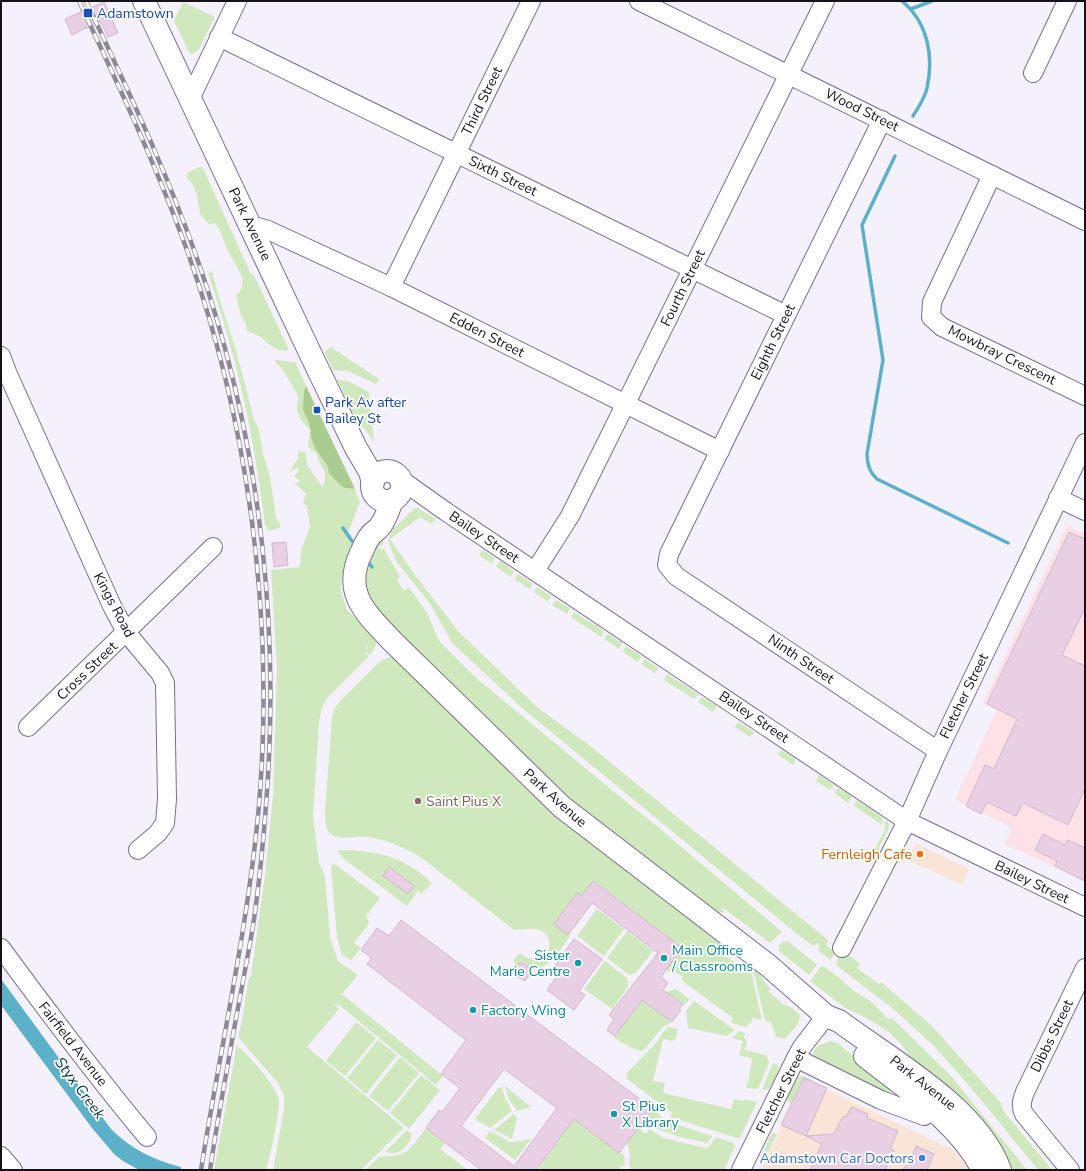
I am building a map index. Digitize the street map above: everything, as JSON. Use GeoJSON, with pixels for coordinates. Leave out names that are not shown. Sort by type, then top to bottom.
{"type":"FeatureCollection","features":[{"type":"Feature","properties":{"kind":"main road","name":"Park Avenue"},"geometry":{"type":"LineString","coordinates":[[144,1],[356,448],[369,462],[386,487],[383,522],[369,537],[357,561],[354,571],[353,584],[366,613],[392,641],[562,807],[769,966],[826,1016],[840,1021],[912,1072],[942,1097],[970,1122],[981,1135],[993,1168]]}},
{"type":"Feature","properties":{"kind":"main road","name":"Park Avenue"},"geometry":{"type":"LineString","coordinates":[[826,1016],[830,1026],[835,1032],[931,1108],[960,1136],[976,1157],[993,1168]]}},
{"type":"Feature","properties":{"kind":"street"},"geometry":{"type":"LineString","coordinates":[[190,100],[237,1]]}},
{"type":"Feature","properties":{"kind":"street","name":"Third Street"},"geometry":{"type":"LineString","coordinates":[[391,287],[531,1]]}},
{"type":"Feature","properties":{"kind":"street","name":"Wood Street"},"geometry":{"type":"LineString","coordinates":[[638,1],[1085,221]]}},
{"type":"Feature","properties":{"kind":"street","name":"Fourth Street"},"geometry":{"type":"LineString","coordinates":[[535,571],[570,516],[825,1]]}},
{"type":"Feature","properties":{"kind":"street"},"geometry":{"type":"LineString","coordinates":[[1033,72],[1067,1]]}},
{"type":"Feature","properties":{"kind":"street","name":"Sixth Street"},"geometry":{"type":"LineString","coordinates":[[219,37],[786,315]]}},
{"type":"Feature","properties":{"kind":"street","name":"Eighth Street"},"geometry":{"type":"LineString","coordinates":[[667,565],[669,554],[882,120]]}},
{"type":"Feature","properties":{"kind":"street","name":"Mowbray Crescent"},"geometry":{"type":"LineString","coordinates":[[992,174],[932,302],[931,317],[942,327],[1085,396]]}},
{"type":"Feature","properties":{"kind":"street","name":"Edden Street"},"geometry":{"type":"LineString","coordinates":[[251,225],[268,230],[391,287],[720,451]]}},
{"type":"Feature","properties":{"kind":"street","name":"Kings Road"},"geometry":{"type":"LineString","coordinates":[[1,356],[6,372],[102,584],[126,632],[164,678],[166,687],[167,799],[165,823],[158,833],[138,850]]}},
{"type":"Feature","properties":{"kind":"street","name":"Fletcher Street"},"geometry":{"type":"LineString","coordinates":[[842,948],[907,821],[938,751],[1085,443]]}},
{"type":"Feature","properties":{"kind":"street","name":"Bailey Street"},"geometry":{"type":"LineString","coordinates":[[386,487],[435,504],[907,821],[1085,907]]}},
{"type":"Feature","properties":{"kind":"street"},"geometry":{"type":"LineString","coordinates":[[1058,498],[1085,511]]}},
{"type":"Feature","properties":{"kind":"street","name":"Cross Street"},"geometry":{"type":"LineString","coordinates":[[28,727],[213,547]]}},
{"type":"Feature","properties":{"kind":"street","name":"Ninth Street"},"geometry":{"type":"LineString","coordinates":[[667,565],[676,576],[938,751]]}},
{"type":"Feature","properties":{"kind":"street","name":"Fairfield Avenue"},"geometry":{"type":"LineString","coordinates":[[1,948],[118,1102],[148,1137]]}},
{"type":"Feature","properties":{"kind":"street","name":"Dibbs Street"},"geometry":{"type":"LineString","coordinates":[[1070,1170],[1024,1114],[1022,1104],[1025,1092],[1085,968]]}},
{"type":"Feature","properties":{"kind":"street","name":"Fletcher Street"},"geometry":{"type":"LineString","coordinates":[[741,1170],[802,1047],[826,1016]]}},
{"type":"Feature","properties":{"kind":"street","name":"Park Avenue"},"geometry":{"type":"LineString","coordinates":[[796,1058],[881,1100],[917,1114],[924,1116],[931,1108]]}},
{"type":"Feature","properties":{"kind":"street"},"geometry":{"type":"LineString","coordinates":[[1,1156],[13,1170]]}},
{"type":"Feature","properties":{"kind":"shaded area"},"geometry":{"type":"Polygon","coordinates":[[[1067,525],[1085,534],[1085,882],[1005,844],[1012,828],[955,800],[997,710],[983,703],[1067,525]]]}},
{"type":"Feature","properties":{"kind":"shaded area"},"geometry":{"type":"Polygon","coordinates":[[[916,843],[969,869],[962,885],[908,860],[916,843]]]}},
{"type":"Feature","properties":{"kind":"shaded area"},"geometry":{"type":"Polygon","coordinates":[[[804,1079],[954,1150],[968,1168],[967,1170],[761,1170],[804,1079]]]}},
{"type":"Feature","properties":{"kind":"green space"},"geometry":{"type":"Polygon","coordinates":[[[183,2],[215,17],[198,51],[191,54],[174,21],[183,2]]]}},
{"type":"Feature","properties":{"kind":"green space"},"geometry":{"type":"Polygon","coordinates":[[[202,166],[251,274],[254,275],[289,350],[277,349],[260,337],[247,331],[246,324],[241,316],[236,295],[241,290],[243,279],[226,248],[218,226],[215,223],[209,224],[200,214],[197,195],[193,185],[187,178],[187,173],[202,166]]]}},
{"type":"Feature","properties":{"kind":"green space"},"geometry":{"type":"Polygon","coordinates":[[[212,271],[237,354],[254,419],[259,430],[263,454],[270,477],[276,517],[280,524],[280,528],[268,531],[265,525],[253,444],[245,403],[226,329],[208,273],[212,271]]]}},
{"type":"Feature","properties":{"kind":"green space"},"geometry":{"type":"Polygon","coordinates":[[[331,347],[379,379],[376,384],[348,371],[333,370],[324,352],[331,347]]]}},
{"type":"Feature","properties":{"kind":"green space"},"geometry":{"type":"Polygon","coordinates":[[[276,360],[295,362],[360,501],[348,533],[352,535],[350,539],[354,546],[343,571],[341,592],[347,610],[374,635],[376,645],[370,656],[366,651],[368,657],[328,697],[322,708],[319,722],[313,816],[319,863],[325,876],[330,937],[338,961],[358,975],[342,994],[443,1076],[436,1085],[339,1005],[334,1004],[339,1009],[307,1047],[404,1128],[361,1170],[273,1170],[284,1109],[284,1095],[278,1083],[238,1037],[248,981],[251,976],[265,875],[273,796],[277,670],[271,570],[300,567],[301,550],[310,527],[307,506],[303,503],[306,494],[295,483],[300,482],[294,476],[299,471],[297,468],[290,471],[298,458],[298,451],[306,452],[307,465],[321,485],[323,486],[325,480],[324,472],[319,463],[317,454],[308,447],[310,430],[301,420],[297,410],[298,396],[282,368],[275,362],[276,360]]]}},
{"type":"Feature","properties":{"kind":"green space"},"geometry":{"type":"Polygon","coordinates":[[[337,379],[350,382],[369,392],[374,441],[377,444],[374,442],[364,428],[358,424],[337,379]]]}},
{"type":"Feature","properties":{"kind":"green space"},"geometry":{"type":"Polygon","coordinates":[[[306,386],[355,489],[345,488],[340,485],[329,473],[327,465],[316,450],[311,437],[308,420],[303,410],[304,391],[306,386]]]}},
{"type":"Feature","properties":{"kind":"green space"},"geometry":{"type":"Polygon","coordinates":[[[416,507],[436,519],[431,524],[420,517],[390,539],[415,575],[459,632],[538,708],[589,745],[828,940],[826,946],[836,952],[830,960],[818,950],[820,946],[817,943],[813,946],[792,930],[522,708],[452,643],[431,605],[396,561],[388,541],[392,530],[416,507]]]}},
{"type":"Feature","properties":{"kind":"green space"},"geometry":{"type":"Polygon","coordinates":[[[383,532],[383,545],[379,546],[380,550],[384,549],[400,577],[397,580],[404,591],[409,587],[427,613],[439,641],[475,677],[658,827],[782,932],[770,943],[723,908],[722,910],[726,913],[711,910],[581,812],[413,650],[371,603],[366,590],[363,577],[366,563],[383,532]]]}},
{"type":"Feature","properties":{"kind":"green space"},"geometry":{"type":"Polygon","coordinates":[[[483,550],[495,558],[492,564],[479,555],[483,550]]]}},
{"type":"Feature","properties":{"kind":"green space"},"geometry":{"type":"Polygon","coordinates":[[[500,561],[514,571],[511,577],[496,567],[500,561]]]}},
{"type":"Feature","properties":{"kind":"green space"},"geometry":{"type":"Polygon","coordinates":[[[518,574],[533,584],[530,589],[514,579],[518,574]]]}},
{"type":"Feature","properties":{"kind":"green space"},"geometry":{"type":"Polygon","coordinates":[[[537,587],[551,596],[548,602],[534,592],[537,587]]]}},
{"type":"Feature","properties":{"kind":"green space"},"geometry":{"type":"Polygon","coordinates":[[[556,600],[570,608],[567,614],[552,605],[556,600]]]}},
{"type":"Feature","properties":{"kind":"green space"},"geometry":{"type":"Polygon","coordinates":[[[574,612],[604,631],[601,637],[571,617],[574,612]]]}},
{"type":"Feature","properties":{"kind":"green space"},"geometry":{"type":"Polygon","coordinates":[[[608,634],[622,643],[619,649],[604,639],[608,634]]]}},
{"type":"Feature","properties":{"kind":"green space"},"geometry":{"type":"Polygon","coordinates":[[[626,646],[641,656],[638,662],[623,652],[626,646]]]}},
{"type":"Feature","properties":{"kind":"green space"},"geometry":{"type":"Polygon","coordinates":[[[389,657],[394,658],[728,949],[724,955],[749,971],[752,975],[762,1020],[753,1018],[746,1027],[734,1024],[731,1022],[733,1018],[681,980],[683,977],[676,972],[674,975],[666,970],[682,948],[594,881],[583,894],[593,902],[569,934],[570,936],[555,957],[545,966],[539,968],[532,968],[521,961],[517,966],[513,960],[520,953],[537,960],[548,953],[550,947],[546,934],[537,929],[513,929],[414,853],[392,843],[376,838],[339,837],[329,833],[326,825],[325,812],[332,716],[336,706],[342,699],[379,662],[389,657]]]}},
{"type":"Feature","properties":{"kind":"green space"},"geometry":{"type":"Polygon","coordinates":[[[645,659],[658,668],[655,673],[641,664],[645,659]]]}},
{"type":"Feature","properties":{"kind":"green space"},"geometry":{"type":"Polygon","coordinates":[[[667,674],[698,694],[694,699],[664,680],[667,674]]]}},
{"type":"Feature","properties":{"kind":"green space"},"geometry":{"type":"Polygon","coordinates":[[[702,697],[717,706],[713,712],[698,702],[702,697]]]}},
{"type":"Feature","properties":{"kind":"green space"},"geometry":{"type":"Polygon","coordinates":[[[738,722],[754,732],[750,737],[735,727],[738,722]]]}},
{"type":"Feature","properties":{"kind":"green space"},"geometry":{"type":"Polygon","coordinates":[[[781,750],[796,759],[793,765],[778,755],[781,750]]]}},
{"type":"Feature","properties":{"kind":"green space"},"geometry":{"type":"Polygon","coordinates":[[[819,775],[834,785],[830,790],[816,781],[819,775]]]}},
{"type":"Feature","properties":{"kind":"green space"},"geometry":{"type":"Polygon","coordinates":[[[838,788],[852,796],[848,803],[834,793],[838,788]]]}},
{"type":"Feature","properties":{"kind":"green space"},"geometry":{"type":"Polygon","coordinates":[[[857,800],[883,818],[882,825],[853,805],[857,800]]]}},
{"type":"Feature","properties":{"kind":"green space"},"geometry":{"type":"Polygon","coordinates":[[[887,820],[889,828],[875,856],[872,855],[886,827],[884,823],[887,820]]]}},
{"type":"Feature","properties":{"kind":"green space"},"geometry":{"type":"Polygon","coordinates":[[[340,850],[385,855],[415,869],[430,881],[431,884],[421,894],[418,891],[407,906],[344,859],[338,852],[340,850]]]}},
{"type":"Feature","properties":{"kind":"green space"},"geometry":{"type":"Polygon","coordinates":[[[333,864],[380,898],[366,916],[369,923],[354,943],[361,948],[351,960],[342,955],[337,938],[331,868],[333,864]]]}},
{"type":"Feature","properties":{"kind":"green space"},"geometry":{"type":"Polygon","coordinates":[[[597,909],[624,929],[604,956],[577,936],[597,909]]]}},
{"type":"Feature","properties":{"kind":"green space"},"geometry":{"type":"Polygon","coordinates":[[[627,931],[653,951],[636,973],[629,975],[607,958],[627,931]]]}},
{"type":"Feature","properties":{"kind":"green space"},"geometry":{"type":"Polygon","coordinates":[[[784,941],[789,942],[817,965],[809,975],[779,951],[779,945],[784,941]]]}},
{"type":"Feature","properties":{"kind":"green space"},"geometry":{"type":"Polygon","coordinates":[[[842,953],[853,958],[860,964],[857,968],[879,984],[881,982],[932,1026],[1001,1103],[1006,1114],[1052,1170],[1038,1170],[977,1095],[933,1045],[892,1008],[836,965],[839,955],[842,953]]]}},
{"type":"Feature","properties":{"kind":"green space"},"geometry":{"type":"Polygon","coordinates":[[[605,961],[627,978],[628,987],[612,1009],[584,989],[605,961]]]}},
{"type":"Feature","properties":{"kind":"green space"},"geometry":{"type":"Polygon","coordinates":[[[823,966],[854,991],[872,1002],[887,1018],[893,1019],[951,1076],[1027,1170],[1005,1170],[914,1062],[901,1044],[890,1033],[872,1021],[844,1007],[810,981],[820,967],[823,966]]]}},
{"type":"Feature","properties":{"kind":"green space"},"geometry":{"type":"Polygon","coordinates":[[[752,968],[759,973],[770,988],[768,991],[783,1004],[792,1008],[800,1015],[798,1024],[785,1039],[776,1037],[771,1022],[765,1021],[754,973],[750,969],[752,968]]]}},
{"type":"Feature","properties":{"kind":"green space"},"geometry":{"type":"Polygon","coordinates":[[[676,989],[689,999],[685,1005],[666,992],[676,989]]]}},
{"type":"Feature","properties":{"kind":"green space"},"geometry":{"type":"Polygon","coordinates":[[[642,1000],[672,1022],[663,1027],[643,1051],[634,1049],[614,1038],[642,1000]]]}},
{"type":"Feature","properties":{"kind":"green space"},"geometry":{"type":"Polygon","coordinates":[[[694,1001],[735,1030],[727,1036],[688,1028],[686,1011],[694,1001]]]}},
{"type":"Feature","properties":{"kind":"green space"},"geometry":{"type":"Polygon","coordinates":[[[356,1022],[376,1038],[345,1076],[326,1061],[356,1022]]]}},
{"type":"Feature","properties":{"kind":"green space"},"geometry":{"type":"Polygon","coordinates":[[[668,1027],[678,1029],[675,1041],[663,1039],[653,1081],[665,1083],[663,1093],[731,1109],[734,1099],[744,1101],[744,1099],[757,1102],[740,1138],[670,1117],[672,1113],[626,1078],[628,1075],[626,1074],[657,1042],[668,1027]]]}},
{"type":"Feature","properties":{"kind":"green space"},"geometry":{"type":"Polygon","coordinates":[[[739,1031],[745,1033],[744,1038],[747,1041],[745,1050],[766,1055],[769,1063],[758,1089],[746,1088],[747,1084],[752,1081],[748,1083],[752,1059],[739,1055],[743,1041],[732,1038],[739,1031]]]}},
{"type":"Feature","properties":{"kind":"green space"},"geometry":{"type":"Polygon","coordinates":[[[378,1040],[397,1055],[366,1094],[347,1078],[378,1040]]]}},
{"type":"Feature","properties":{"kind":"green space"},"geometry":{"type":"Polygon","coordinates":[[[830,1041],[838,1043],[891,1090],[890,1093],[887,1095],[813,1059],[815,1049],[830,1041]]]}},
{"type":"Feature","properties":{"kind":"green space"},"geometry":{"type":"Polygon","coordinates":[[[236,1045],[254,1062],[267,1078],[273,1086],[279,1100],[278,1114],[266,1170],[214,1170],[236,1045]]]}},
{"type":"Feature","properties":{"kind":"green space"},"geometry":{"type":"Polygon","coordinates":[[[400,1057],[419,1073],[388,1111],[369,1096],[400,1057]]]}},
{"type":"Feature","properties":{"kind":"green space"},"geometry":{"type":"Polygon","coordinates":[[[773,1063],[779,1067],[776,1077],[766,1090],[762,1089],[773,1063]]]}},
{"type":"Feature","properties":{"kind":"green space"},"geometry":{"type":"Polygon","coordinates":[[[421,1075],[440,1090],[409,1129],[390,1113],[421,1075]]]}},
{"type":"Feature","properties":{"kind":"green space"},"geometry":{"type":"Polygon","coordinates":[[[803,1076],[812,1080],[792,1104],[788,1102],[787,1099],[798,1077],[803,1076]]]}},
{"type":"Feature","properties":{"kind":"green space"},"geometry":{"type":"Polygon","coordinates":[[[505,1086],[531,1107],[517,1111],[508,1098],[505,1086]]]}},
{"type":"Feature","properties":{"kind":"green space"},"geometry":{"type":"Polygon","coordinates":[[[502,1087],[505,1098],[512,1111],[490,1128],[475,1119],[498,1088],[502,1087]]]}},
{"type":"Feature","properties":{"kind":"green space"},"geometry":{"type":"Polygon","coordinates":[[[653,1109],[668,1123],[669,1122],[712,1136],[710,1140],[706,1143],[680,1137],[660,1130],[646,1118],[653,1109]]]}},
{"type":"Feature","properties":{"kind":"green space"},"geometry":{"type":"Polygon","coordinates":[[[514,1114],[517,1118],[512,1139],[494,1130],[514,1114]]]}},
{"type":"Feature","properties":{"kind":"green space"},"geometry":{"type":"Polygon","coordinates":[[[574,1119],[619,1153],[624,1154],[625,1167],[621,1166],[619,1170],[537,1170],[574,1119]]]}},
{"type":"Feature","properties":{"kind":"green space"},"geometry":{"type":"Polygon","coordinates":[[[426,1128],[445,1143],[440,1149],[468,1170],[365,1170],[379,1157],[398,1155],[407,1151],[426,1128]]]}},
{"type":"Feature","properties":{"kind":"green space"},"geometry":{"type":"Polygon","coordinates":[[[638,1128],[646,1134],[649,1129],[664,1138],[705,1148],[710,1146],[715,1137],[732,1142],[735,1146],[724,1170],[631,1170],[629,1163],[630,1154],[627,1143],[638,1128]]]}},
{"type":"Feature","properties":{"kind":"green space"},"geometry":{"type":"Polygon","coordinates":[[[407,1130],[412,1135],[408,1144],[402,1150],[395,1153],[385,1152],[407,1130]]]}},
{"type":"Feature","properties":{"kind":"green space"},"geometry":{"type":"Polygon","coordinates":[[[490,1131],[510,1142],[523,1141],[532,1138],[515,1160],[485,1138],[490,1131]]]}},
{"type":"Feature","properties":{"kind":"green space"},"geometry":{"type":"Polygon","coordinates":[[[772,1133],[777,1134],[766,1157],[763,1152],[772,1133]]]}},
{"type":"Feature","properties":{"kind":"water","name":"Styx Creek"},"geometry":{"type":"Polygon","coordinates":[[[1,979],[111,1129],[143,1153],[161,1161],[181,1167],[181,1170],[139,1170],[114,1154],[92,1128],[1,1005],[1,979]]]}},
{"type":"Feature","properties":{"kind":"building"},"geometry":{"type":"Polygon","coordinates":[[[104,2],[118,33],[108,37],[100,21],[72,35],[65,19],[104,2]]]}},
{"type":"Feature","properties":{"kind":"building"},"geometry":{"type":"Polygon","coordinates":[[[1069,532],[1085,539],[1085,608],[1062,655],[1085,666],[1085,789],[1068,825],[1023,803],[1016,816],[987,802],[981,814],[966,806],[985,765],[994,769],[1017,719],[987,704],[1069,532]]]}},
{"type":"Feature","properties":{"kind":"building"},"geometry":{"type":"Polygon","coordinates":[[[286,542],[288,565],[274,567],[272,543],[286,542]]]}},
{"type":"Feature","properties":{"kind":"building"},"geometry":{"type":"Polygon","coordinates":[[[1043,834],[1065,845],[1067,840],[1085,848],[1085,881],[1055,866],[1057,861],[1035,850],[1043,834]]]}},
{"type":"Feature","properties":{"kind":"building"},"geometry":{"type":"Polygon","coordinates":[[[389,867],[414,886],[408,894],[383,876],[389,867]]]}},
{"type":"Feature","properties":{"kind":"building","name":"Main Office / Classrooms"},"geometry":{"type":"Polygon","coordinates":[[[593,881],[682,948],[661,977],[668,983],[663,990],[683,1004],[679,1009],[681,1010],[672,1022],[642,1000],[615,1036],[607,1030],[614,1019],[609,1015],[658,953],[592,903],[568,935],[554,924],[577,893],[581,896],[593,881]]]}},
{"type":"Feature","properties":{"kind":"building","name":"Factory Wing"},"geometry":{"type":"Polygon","coordinates":[[[401,920],[653,1109],[619,1153],[574,1119],[536,1170],[481,1170],[426,1128],[439,1110],[442,1112],[460,1088],[441,1074],[466,1040],[367,964],[372,958],[361,950],[377,928],[389,936],[401,920]],[[504,1069],[461,1126],[514,1166],[557,1108],[504,1069]]]}},
{"type":"Feature","properties":{"kind":"building","name":"Sister Marie Centre"},"geometry":{"type":"Polygon","coordinates":[[[574,939],[602,959],[579,991],[585,995],[574,1010],[547,990],[560,972],[554,967],[574,939]]]}},
{"type":"Feature","properties":{"kind":"building"},"geometry":{"type":"Polygon","coordinates":[[[520,962],[533,969],[525,981],[512,974],[520,962]]]}},
{"type":"Feature","properties":{"kind":"building"},"geometry":{"type":"Polygon","coordinates":[[[804,1078],[827,1088],[806,1136],[781,1125],[804,1078]]]}},
{"type":"Feature","properties":{"kind":"building"},"geometry":{"type":"Polygon","coordinates":[[[851,1107],[868,1114],[867,1118],[898,1131],[890,1149],[894,1150],[885,1170],[810,1170],[822,1144],[806,1136],[834,1134],[843,1116],[846,1117],[851,1107]]]}},
{"type":"Feature","properties":{"kind":"building","name":"Adamstown Car Doctors"},"geometry":{"type":"Polygon","coordinates":[[[916,1146],[934,1154],[927,1170],[902,1170],[910,1161],[916,1146]]]}},
{"type":"Feature","properties":{"kind":"waterway"},"geometry":{"type":"LineString","coordinates":[[902,1],[918,19],[927,41],[929,52],[930,64],[927,88],[923,99],[913,116]]}},
{"type":"Feature","properties":{"kind":"waterway"},"geometry":{"type":"LineString","coordinates":[[911,9],[932,1]]}},
{"type":"Feature","properties":{"kind":"waterway"},"geometry":{"type":"LineString","coordinates":[[895,156],[862,225],[883,360],[867,454],[868,465],[872,474],[877,479],[1008,543]]}},
{"type":"Feature","properties":{"kind":"waterway"},"geometry":{"type":"LineString","coordinates":[[343,528],[352,541]]}},
{"type":"Feature","properties":{"kind":"waterway"},"geometry":{"type":"LineString","coordinates":[[367,560],[372,567]]}},
{"type":"Feature","properties":{"kind":"railway"},"geometry":{"type":"LineString","coordinates":[[79,1],[132,116],[157,175],[181,234],[204,302],[224,372],[239,443],[251,515],[259,588],[263,661],[263,733],[259,805],[241,943],[201,1170]]}},
{"type":"Feature","properties":{"kind":"railway"},"geometry":{"type":"LineString","coordinates":[[86,1],[152,144],[182,217],[208,291],[226,353],[241,416],[253,480],[262,545],[268,610],[270,675],[270,740],[265,820],[253,926],[210,1170]]}},
{"type":"Feature","properties":{"kind":"place","name":"Adamstown"},"geometry":{"type":"Point","coordinates":[88,13]}},
{"type":"Feature","properties":{"kind":"place","name":"Park Av after Bailey St"},"geometry":{"type":"Point","coordinates":[317,410]}},
{"type":"Feature","properties":{"kind":"place","name":"Saint Pius X"},"geometry":{"type":"Point","coordinates":[418,801]}},
{"type":"Feature","properties":{"kind":"place","name":"Fernleigh Cafe"},"geometry":{"type":"Point","coordinates":[920,854]}},
{"type":"Feature","properties":{"kind":"place","name":"Main Office / Classrooms"},"geometry":{"type":"Point","coordinates":[664,958]}},
{"type":"Feature","properties":{"kind":"place","name":"Sister Marie Centre"},"geometry":{"type":"Point","coordinates":[578,963]}},
{"type":"Feature","properties":{"kind":"place","name":"Factory Wing"},"geometry":{"type":"Point","coordinates":[473,1010]}},
{"type":"Feature","properties":{"kind":"place","name":"St Pius X Library"},"geometry":{"type":"Point","coordinates":[614,1114]}},
{"type":"Feature","properties":{"kind":"place","name":"Adamstown Car Doctors"},"geometry":{"type":"Point","coordinates":[922,1158]}}]}
